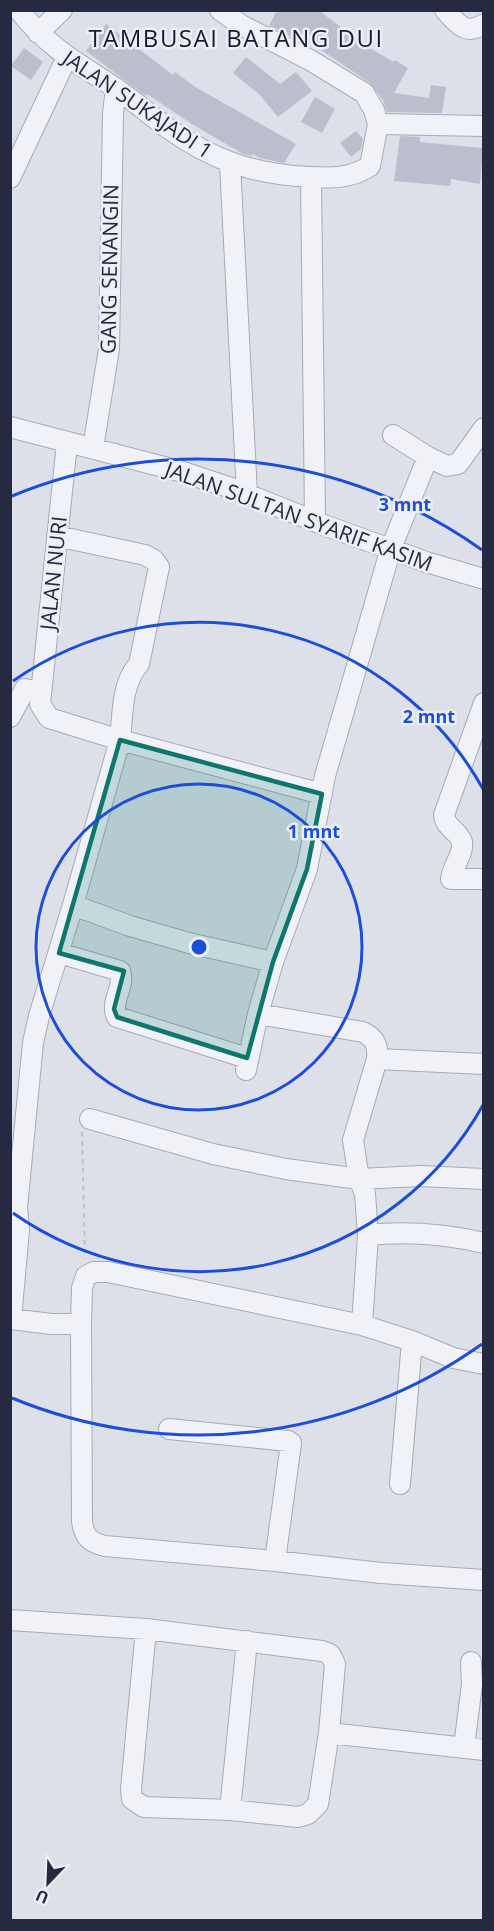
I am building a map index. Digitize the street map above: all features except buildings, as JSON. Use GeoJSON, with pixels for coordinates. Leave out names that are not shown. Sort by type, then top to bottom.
{"type":"FeatureCollection","features":[{"type":"Feature","properties":{"kind":"street","name":"JALAN SUKAJADI 1"},"geometry":{"type":"LineString","coordinates":[[19,10],[38,33],[67,57],[116,88],[170,129],[230,164],[276,175],[335,178],[359,174],[370,166],[378,124]]}},
{"type":"Feature","properties":{"kind":"street"},"geometry":{"type":"LineString","coordinates":[[38,33],[62,10]]}},
{"type":"Feature","properties":{"kind":"street"},"geometry":{"type":"LineString","coordinates":[[220,10],[241,25],[300,55],[364,93],[374,110],[378,124],[483,126]]}},
{"type":"Feature","properties":{"kind":"street"},"geometry":{"type":"LineString","coordinates":[[445,10],[466,29],[473,30],[483,24]]}},
{"type":"Feature","properties":{"kind":"street"},"geometry":{"type":"LineString","coordinates":[[10,178],[67,57]]}},
{"type":"Feature","properties":{"kind":"street","name":"GANG SENANGIN"},"geometry":{"type":"LineString","coordinates":[[93,448],[109,349],[113,113],[116,88]]}},
{"type":"Feature","properties":{"kind":"street"},"geometry":{"type":"LineString","coordinates":[[230,164],[247,494]]}},
{"type":"Feature","properties":{"kind":"street"},"geometry":{"type":"LineString","coordinates":[[311,177],[315,521]]}},
{"type":"Feature","properties":{"kind":"street","name":"JALAN SULTAN SYARIF KASIM"},"geometry":{"type":"LineString","coordinates":[[10,427],[183,472],[426,562],[483,579]]}},
{"type":"Feature","properties":{"kind":"street"},"geometry":{"type":"LineString","coordinates":[[393,435],[447,466],[458,464],[483,428]]}},
{"type":"Feature","properties":{"kind":"street","name":"JALAN NURI"},"geometry":{"type":"LineString","coordinates":[[29,692],[57,536],[67,442]]}},
{"type":"Feature","properties":{"kind":"street"},"geometry":{"type":"LineString","coordinates":[[59,953],[120,971],[122,978],[114,1009],[117,1017],[246,1064],[273,962],[307,869],[325,776],[391,548],[428,457]]}},
{"type":"Feature","properties":{"kind":"street"},"geometry":{"type":"LineString","coordinates":[[57,536],[145,555],[154,560],[159,567],[140,664],[132,673],[126,686],[120,740],[39,1016],[33,1043],[14,1207],[19,1230],[10,1319],[51,1324],[81,1324]]}},
{"type":"Feature","properties":{"kind":"street"},"geometry":{"type":"LineString","coordinates":[[10,717],[29,692],[49,717],[120,740],[322,794]]}},
{"type":"Feature","properties":{"kind":"street"},"geometry":{"type":"LineString","coordinates":[[483,703],[444,815],[445,822],[459,836],[462,845],[451,879],[483,879]]}},
{"type":"Feature","properties":{"kind":"street"},"geometry":{"type":"LineString","coordinates":[[73,905],[130,926],[273,962]]}},
{"type":"Feature","properties":{"kind":"street"},"geometry":{"type":"LineString","coordinates":[[258,1014],[363,1032],[372,1036],[376,1042],[377,1059],[353,1140],[359,1179],[365,1194],[368,1235],[362,1325]]}},
{"type":"Feature","properties":{"kind":"street"},"geometry":{"type":"LineString","coordinates":[[377,1059],[483,1064]]}},
{"type":"Feature","properties":{"kind":"street"},"geometry":{"type":"LineString","coordinates":[[90,1119],[213,1154],[286,1169],[359,1179],[420,1176],[483,1179]]}},
{"type":"Feature","properties":{"kind":"street"},"geometry":{"type":"LineString","coordinates":[[368,1235],[407,1232],[483,1243]]}},
{"type":"Feature","properties":{"kind":"street"},"geometry":{"type":"LineString","coordinates":[[483,1364],[453,1358],[412,1341],[362,1325],[108,1272],[94,1272],[86,1276],[82,1288],[82,1521],[86,1538],[105,1546],[275,1560],[381,1573],[483,1580]]}},
{"type":"Feature","properties":{"kind":"street"},"geometry":{"type":"LineString","coordinates":[[400,1484],[412,1341]]}},
{"type":"Feature","properties":{"kind":"street"},"geometry":{"type":"LineString","coordinates":[[169,1429],[291,1443],[275,1560]]}},
{"type":"Feature","properties":{"kind":"street"},"geometry":{"type":"LineString","coordinates":[[10,1620],[146,1629],[322,1651],[330,1654],[335,1664],[329,1733],[318,1804],[314,1810],[298,1817],[230,1810],[144,1807],[132,1799],[131,1789],[146,1629]]}},
{"type":"Feature","properties":{"kind":"street"},"geometry":{"type":"LineString","coordinates":[[230,1810],[247,1641]]}},
{"type":"Feature","properties":{"kind":"street"},"geometry":{"type":"LineString","coordinates":[[464,1747],[472,1684],[471,1662]]}},
{"type":"Feature","properties":{"kind":"street"},"geometry":{"type":"LineString","coordinates":[[329,1733],[483,1750]]}},
{"type":"Feature","properties":{"kind":"path"},"geometry":{"type":"LineString","coordinates":[[86,1276],[81,1133],[85,1122],[90,1119]]}},
{"type":"Feature","properties":{"kind":"highlighted area"},"geometry":{"type":"Polygon","coordinates":[[[120,740],[322,794],[307,869],[273,962],[247,1058],[117,1017],[114,1009],[124,971],[59,953],[120,740]]]}},
{"type":"Feature","properties":{"kind":"district","name":"TAMBUSAI BATANG DUI"},"geometry":{"type":"Point","coordinates":[236,37]}}]}
